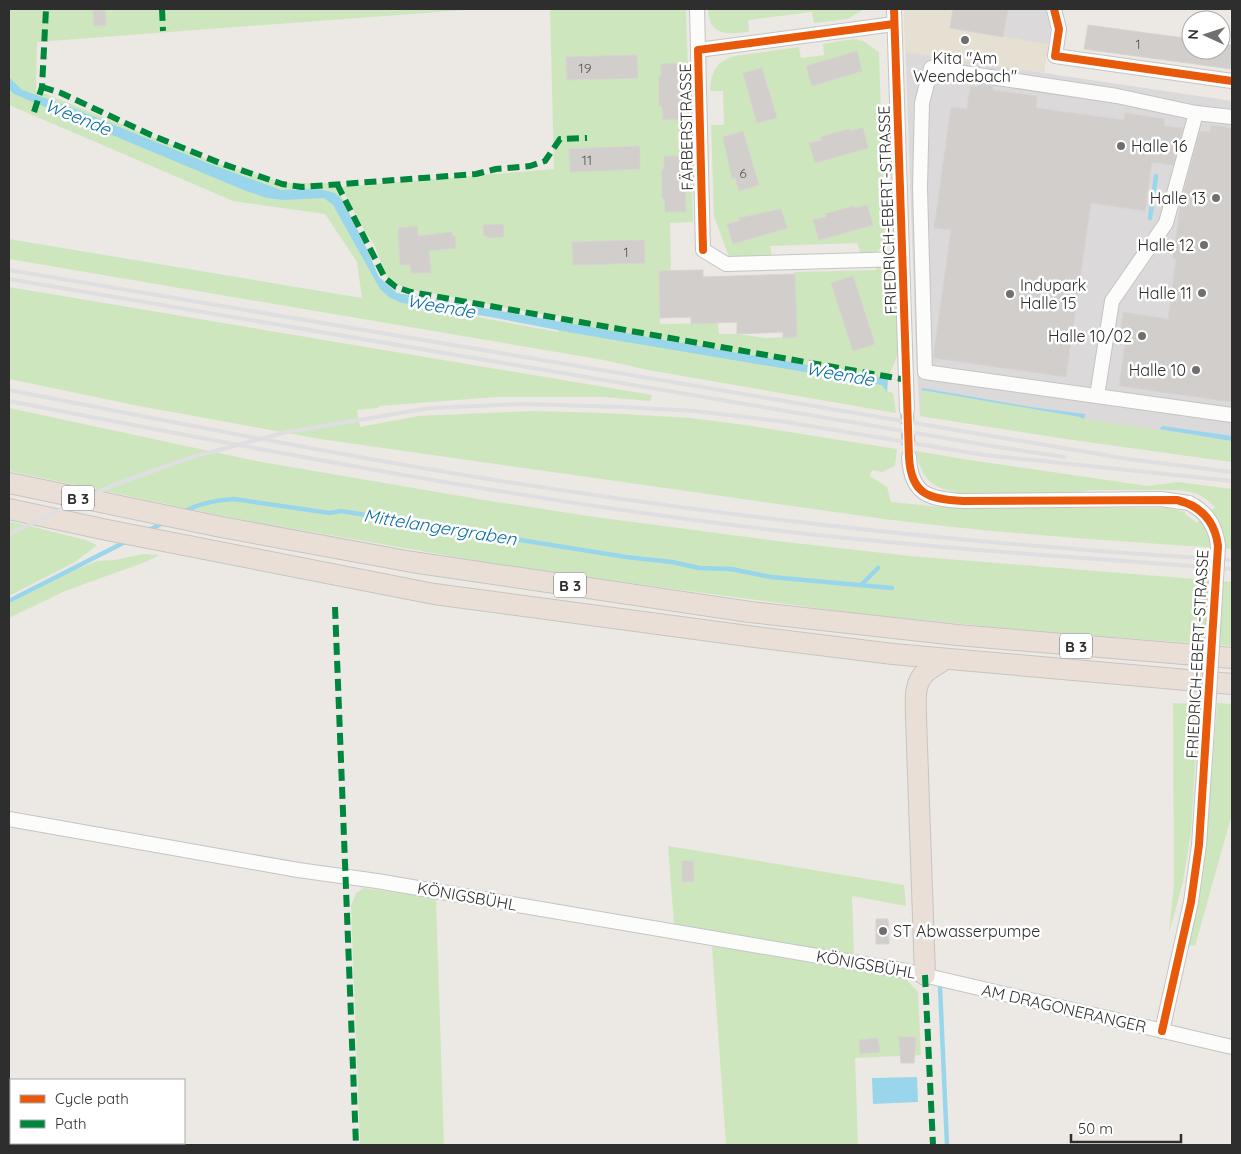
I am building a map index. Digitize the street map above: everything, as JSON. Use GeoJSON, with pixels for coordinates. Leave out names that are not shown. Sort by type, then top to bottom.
{"type":"FeatureCollection","features":[{"type":"Feature","properties":{"kind":"highway","name":"B 3"},"geometry":{"type":"LineString","coordinates":[[9,483],[221,527],[412,562],[750,612],[920,632],[1232,658]]}},
{"type":"Feature","properties":{"kind":"highway","name":"B 3"},"geometry":{"type":"LineString","coordinates":[[9,509],[434,594],[755,637],[945,659],[1232,684]]}},
{"type":"Feature","properties":{"kind":"highway"},"geometry":{"type":"LineString","coordinates":[[925,975],[916,688],[918,682],[927,672],[945,659]]}},
{"type":"Feature","properties":{"kind":"street","name":"FÄRBERSTRASSE"},"geometry":{"type":"LineString","coordinates":[[696,9],[703,250],[726,264],[902,259]]}},
{"type":"Feature","properties":{"kind":"street","name":"FRIEDRICH-EBERT-STRASSE"},"geometry":{"type":"LineString","coordinates":[[894,9],[907,410]]}},
{"type":"Feature","properties":{"kind":"street"},"geometry":{"type":"LineString","coordinates":[[1054,9],[1059,29],[1055,56],[1232,81]]}},
{"type":"Feature","properties":{"kind":"street","name":"FÄRBERSTRASSE"},"geometry":{"type":"LineString","coordinates":[[698,50],[894,24]]}},
{"type":"Feature","properties":{"kind":"street"},"geometry":{"type":"LineString","coordinates":[[1232,117],[1196,113],[1117,96],[931,68],[922,103],[920,188],[926,372],[1232,416]]}},
{"type":"Feature","properties":{"kind":"street"},"geometry":{"type":"LineString","coordinates":[[1098,396],[1112,300],[1166,223],[1196,113]]}},
{"type":"Feature","properties":{"kind":"street","name":"FRIEDRICH-EBERT-STRASSE"},"geometry":{"type":"LineString","coordinates":[[909,457],[912,479],[916,485],[926,493],[941,499],[963,501],[1161,499],[1189,503],[1196,506],[1208,517],[1215,530],[1218,546],[1199,845],[1191,902],[1162,1031]]}},
{"type":"Feature","properties":{"kind":"street","name":"KÖNIGSBÜHL"},"geometry":{"type":"LineString","coordinates":[[9,819],[288,868],[377,880],[925,975]]}},
{"type":"Feature","properties":{"kind":"street","name":"AM DRAGONERANGER"},"geometry":{"type":"LineString","coordinates":[[925,975],[1232,1047]]}},
{"type":"Feature","properties":{"kind":"shaded area"},"geometry":{"type":"Polygon","coordinates":[[[904,9],[1046,9],[1051,24],[1044,73],[1232,101],[1232,462],[920,416],[904,9]]]}},
{"type":"Feature","properties":{"kind":"shaded area","name":"Kita \"Am Weendebach\""},"geometry":{"type":"Polygon","coordinates":[[[904,9],[953,9],[950,28],[1048,44],[1044,73],[905,52],[904,9]]]}},
{"type":"Feature","properties":{"kind":"green space"},"geometry":{"type":"Polygon","coordinates":[[[9,9],[478,9],[37,42],[36,90],[222,165],[286,183],[335,183],[379,277],[376,281],[381,289],[390,297],[402,303],[558,332],[562,316],[533,313],[405,288],[388,280],[374,244],[365,232],[341,187],[554,169],[550,9],[686,9],[693,222],[670,223],[671,271],[659,272],[660,324],[718,323],[719,334],[737,334],[765,338],[797,337],[794,272],[876,270],[876,264],[885,265],[896,274],[899,353],[888,377],[887,391],[893,393],[896,413],[648,370],[604,360],[9,259],[9,239],[362,298],[357,262],[325,214],[233,201],[9,105],[9,9]]]}},
{"type":"Feature","properties":{"kind":"green space"},"geometry":{"type":"Polygon","coordinates":[[[708,9],[864,9],[848,19],[814,23],[812,12],[748,20],[749,32],[727,33],[721,32],[712,25],[708,9]]]}},
{"type":"Feature","properties":{"kind":"green space"},"geometry":{"type":"Polygon","coordinates":[[[853,39],[863,41],[879,52],[885,240],[883,246],[875,254],[861,255],[857,243],[770,246],[772,257],[729,257],[714,216],[711,125],[724,125],[723,91],[710,91],[713,73],[719,64],[735,56],[799,47],[801,58],[824,55],[823,44],[853,39]]]}},
{"type":"Feature","properties":{"kind":"green space"},"geometry":{"type":"Polygon","coordinates":[[[9,287],[652,395],[650,401],[604,397],[496,397],[380,406],[378,408],[357,410],[360,427],[418,416],[534,411],[690,418],[745,425],[897,449],[895,466],[882,472],[872,470],[870,476],[887,487],[891,502],[941,507],[1168,508],[1185,512],[1197,523],[1215,507],[1199,495],[1179,490],[1091,490],[1066,494],[958,494],[957,492],[940,488],[928,480],[921,468],[916,451],[1148,486],[1178,482],[1232,489],[1232,549],[1014,533],[884,519],[320,439],[139,406],[9,379],[9,287]]]}},
{"type":"Feature","properties":{"kind":"green space"},"geometry":{"type":"Polygon","coordinates":[[[922,390],[1084,419],[1232,441],[1232,462],[920,416],[922,390]]]}},
{"type":"Feature","properties":{"kind":"green space"},"geometry":{"type":"Polygon","coordinates":[[[9,408],[256,461],[595,517],[910,556],[1232,582],[1232,646],[1044,632],[854,613],[525,569],[238,519],[9,471],[9,408]]]}},
{"type":"Feature","properties":{"kind":"green space"},"geometry":{"type":"Polygon","coordinates":[[[9,521],[86,540],[97,545],[75,562],[9,596],[9,521]]]}},
{"type":"Feature","properties":{"kind":"green space"},"geometry":{"type":"Polygon","coordinates":[[[143,554],[159,555],[148,561],[65,591],[9,618],[9,604],[72,571],[97,561],[115,560],[143,554]]]}},
{"type":"Feature","properties":{"kind":"green space"},"geometry":{"type":"Polygon","coordinates":[[[1173,703],[1199,704],[1191,832],[1183,882],[1169,933],[1174,884],[1173,703]]]}},
{"type":"Feature","properties":{"kind":"green space"},"geometry":{"type":"Polygon","coordinates":[[[1217,703],[1232,704],[1232,814],[1195,946],[1189,945],[1207,824],[1217,703]]]}},
{"type":"Feature","properties":{"kind":"green space"},"geometry":{"type":"Polygon","coordinates":[[[668,846],[904,885],[906,906],[852,896],[854,955],[674,924],[668,846]]]}},
{"type":"Feature","properties":{"kind":"green space"},"geometry":{"type":"Polygon","coordinates":[[[364,888],[436,898],[444,1145],[360,1145],[351,906],[356,893],[364,888]]]}},
{"type":"Feature","properties":{"kind":"green space"},"geometry":{"type":"Polygon","coordinates":[[[712,946],[905,978],[918,992],[921,1055],[855,1058],[858,1145],[726,1145],[712,946]]]}},
{"type":"Feature","properties":{"kind":"water","name":"Weende"},"geometry":{"type":"Polygon","coordinates":[[[9,77],[22,90],[68,106],[210,164],[281,190],[318,189],[335,193],[342,200],[379,277],[397,293],[881,378],[888,377],[887,392],[882,385],[402,303],[390,298],[380,289],[333,205],[324,198],[283,200],[267,198],[246,191],[14,94],[9,89],[9,77]]]}},
{"type":"Feature","properties":{"kind":"water"},"geometry":{"type":"Polygon","coordinates":[[[922,388],[1031,407],[1085,414],[1084,419],[922,390],[922,388]]]}},
{"type":"Feature","properties":{"kind":"water"},"geometry":{"type":"Polygon","coordinates":[[[1163,426],[1232,436],[1232,441],[1159,429],[1163,426]]]}},
{"type":"Feature","properties":{"kind":"water"},"geometry":{"type":"Polygon","coordinates":[[[917,1077],[918,1102],[873,1104],[872,1078],[917,1077]]]}},
{"type":"Feature","properties":{"kind":"building"},"geometry":{"type":"Polygon","coordinates":[[[93,9],[105,9],[106,25],[94,26],[93,9]]]}},
{"type":"Feature","properties":{"kind":"building"},"geometry":{"type":"Polygon","coordinates":[[[953,9],[1008,9],[1003,37],[950,28],[953,9]]]}},
{"type":"Feature","properties":{"kind":"building"},"geometry":{"type":"Polygon","coordinates":[[[1088,25],[1181,38],[1181,60],[1231,60],[1232,45],[1232,69],[1084,49],[1088,25]]]}},
{"type":"Feature","properties":{"kind":"building"},"geometry":{"type":"Polygon","coordinates":[[[857,51],[862,71],[812,86],[806,66],[857,51]]]}},
{"type":"Feature","properties":{"kind":"building"},"geometry":{"type":"Polygon","coordinates":[[[637,55],[638,78],[567,80],[566,57],[637,55]]]}},
{"type":"Feature","properties":{"kind":"building"},"geometry":{"type":"Polygon","coordinates":[[[682,63],[683,119],[663,120],[662,106],[659,106],[661,64],[682,63]]]}},
{"type":"Feature","properties":{"kind":"building"},"geometry":{"type":"Polygon","coordinates":[[[762,68],[777,118],[757,123],[743,73],[762,68]]]}},
{"type":"Feature","properties":{"kind":"building","name":"Indupark Halle 15"},"geometry":{"type":"Polygon","coordinates":[[[978,84],[993,86],[993,90],[1037,96],[1036,108],[1124,120],[1125,113],[1165,119],[1164,126],[1183,128],[1173,165],[1152,162],[1145,211],[1091,203],[1066,377],[933,358],[951,230],[934,228],[951,107],[967,109],[970,86],[977,87],[978,84]]]}},
{"type":"Feature","properties":{"kind":"building"},"geometry":{"type":"Polygon","coordinates":[[[1211,125],[1232,128],[1232,402],[1119,386],[1125,343],[1119,342],[1123,312],[1168,319],[1176,259],[1173,258],[1181,200],[1200,131],[1210,132],[1211,125]]]}},
{"type":"Feature","properties":{"kind":"building"},"geometry":{"type":"Polygon","coordinates":[[[863,128],[868,148],[815,163],[809,143],[822,140],[821,137],[844,130],[849,129],[850,131],[863,128]]]}},
{"type":"Feature","properties":{"kind":"building"},"geometry":{"type":"Polygon","coordinates":[[[743,131],[759,185],[739,191],[735,178],[732,179],[723,137],[743,131]]]}},
{"type":"Feature","properties":{"kind":"building"},"geometry":{"type":"Polygon","coordinates":[[[640,146],[640,169],[570,172],[569,149],[640,146]]]}},
{"type":"Feature","properties":{"kind":"building"},"geometry":{"type":"Polygon","coordinates":[[[664,156],[684,156],[686,212],[665,212],[665,199],[662,199],[664,156]]]}},
{"type":"Feature","properties":{"kind":"building"},"geometry":{"type":"Polygon","coordinates":[[[867,205],[873,225],[819,240],[813,220],[826,217],[825,214],[854,206],[854,208],[867,205]]]}},
{"type":"Feature","properties":{"kind":"building"},"geometry":{"type":"Polygon","coordinates":[[[781,209],[787,228],[733,244],[727,224],[740,221],[739,218],[781,209]]]}},
{"type":"Feature","properties":{"kind":"building"},"geometry":{"type":"Polygon","coordinates":[[[503,224],[504,237],[488,238],[484,236],[483,225],[503,224]]]}},
{"type":"Feature","properties":{"kind":"building"},"geometry":{"type":"Polygon","coordinates":[[[417,226],[418,236],[452,232],[452,236],[455,236],[456,248],[429,251],[431,273],[411,273],[410,265],[400,265],[398,228],[417,226]]]}},
{"type":"Feature","properties":{"kind":"building"},"geometry":{"type":"Polygon","coordinates":[[[644,240],[645,263],[573,265],[572,242],[644,240]]]}},
{"type":"Feature","properties":{"kind":"building"},"geometry":{"type":"Polygon","coordinates":[[[703,270],[703,277],[795,274],[797,337],[783,338],[783,332],[737,334],[737,322],[691,324],[691,317],[660,318],[659,271],[703,270]]]}},
{"type":"Feature","properties":{"kind":"building"},"geometry":{"type":"Polygon","coordinates":[[[853,276],[875,344],[853,351],[831,283],[853,276]]]}},
{"type":"Feature","properties":{"kind":"building"},"geometry":{"type":"Polygon","coordinates":[[[682,861],[693,861],[694,881],[682,882],[682,861]]]}},
{"type":"Feature","properties":{"kind":"building","name":"ST Abwasserpumpe"},"geometry":{"type":"Polygon","coordinates":[[[876,919],[888,919],[889,944],[876,944],[876,919]]]}},
{"type":"Feature","properties":{"kind":"building"},"geometry":{"type":"Polygon","coordinates":[[[899,1037],[916,1037],[914,1063],[901,1063],[899,1037]]]}},
{"type":"Feature","properties":{"kind":"building"},"geometry":{"type":"Polygon","coordinates":[[[878,1038],[880,1052],[860,1054],[859,1040],[878,1038]]]}},
{"type":"Feature","properties":{"kind":"waterway"},"geometry":{"type":"LineString","coordinates":[[1150,218],[1156,176]]}},
{"type":"Feature","properties":{"kind":"waterway","name":"Mittelangergraben"},"geometry":{"type":"LineString","coordinates":[[183,512],[208,502],[234,499],[330,513],[341,511],[626,557],[672,562],[699,568],[731,569],[771,577],[892,588]]}},
{"type":"Feature","properties":{"kind":"waterway","name":"Mittelangergraben"},"geometry":{"type":"LineString","coordinates":[[147,531],[163,523]]}},
{"type":"Feature","properties":{"kind":"waterway","name":"Mittelangergraben"},"geometry":{"type":"LineString","coordinates":[[9,601],[127,541]]}},
{"type":"Feature","properties":{"kind":"waterway"},"geometry":{"type":"LineString","coordinates":[[861,585],[878,568]]}},
{"type":"Feature","properties":{"kind":"waterway"},"geometry":{"type":"LineString","coordinates":[[940,987],[947,1145]]}},
{"type":"Feature","properties":{"kind":"tunnel"},"geometry":{"type":"LineString","coordinates":[[907,410],[909,457]]}},
{"type":"Feature","properties":{"kind":"railway"},"geometry":{"type":"LineString","coordinates":[[9,270],[1128,459],[1232,472]]}},
{"type":"Feature","properties":{"kind":"railway"},"geometry":{"type":"LineString","coordinates":[[9,279],[1064,457]]}},
{"type":"Feature","properties":{"kind":"railway"},"geometry":{"type":"LineString","coordinates":[[9,390],[383,461],[533,486],[686,508],[998,543],[1232,560]]}},
{"type":"Feature","properties":{"kind":"railway"},"geometry":{"type":"LineString","coordinates":[[9,401],[403,475],[700,521],[907,544],[1232,569]]}},
{"type":"Feature","properties":{"kind":"railway"},"geometry":{"type":"LineString","coordinates":[[9,534],[111,486],[192,457],[287,432],[430,408],[523,404],[695,411],[786,422],[984,455],[1232,481]]}},
{"type":"Feature","properties":{"kind":"marked path"},"geometry":{"type":"LineString","coordinates":[[34,112],[42,87],[46,9]]}},
{"type":"Feature","properties":{"kind":"marked path"},"geometry":{"type":"LineString","coordinates":[[162,9],[163,31]]}},
{"type":"Feature","properties":{"kind":"marked path"},"geometry":{"type":"LineString","coordinates":[[42,87],[61,93],[151,135],[220,163],[282,184],[302,187],[476,174],[496,169],[530,166],[545,161],[560,139],[587,138]]}},
{"type":"Feature","properties":{"kind":"marked path"},"geometry":{"type":"LineString","coordinates":[[337,184],[385,278],[396,287],[411,292],[907,380]]}},
{"type":"Feature","properties":{"kind":"marked path"},"geometry":{"type":"LineString","coordinates":[[335,607],[356,1145]]}},
{"type":"Feature","properties":{"kind":"marked path"},"geometry":{"type":"LineString","coordinates":[[925,975],[933,1145]]}},
{"type":"Feature","properties":{"kind":"cycle path"},"geometry":{"type":"LineString","coordinates":[[894,9],[909,457],[911,470],[918,487],[924,492],[941,499],[963,501],[1177,500],[1200,511],[1214,529],[1218,546],[1199,845],[1191,902],[1162,1031]]}},
{"type":"Feature","properties":{"kind":"cycle path"},"geometry":{"type":"LineString","coordinates":[[1054,9],[1059,29],[1055,56],[1232,81]]}},
{"type":"Feature","properties":{"kind":"cycle path"},"geometry":{"type":"LineString","coordinates":[[703,250],[698,50],[894,24]]}},
{"type":"Feature","properties":{"kind":"place","name":"Kita \"Am Weendebach\""},"geometry":{"type":"Point","coordinates":[965,40]}},
{"type":"Feature","properties":{"kind":"place","name":"Halle 16"},"geometry":{"type":"Point","coordinates":[1121,146]}},
{"type":"Feature","properties":{"kind":"place","name":"Halle 13"},"geometry":{"type":"Point","coordinates":[1216,198]}},
{"type":"Feature","properties":{"kind":"place","name":"Halle 12"},"geometry":{"type":"Point","coordinates":[1204,245]}},
{"type":"Feature","properties":{"kind":"place","name":"Halle 11"},"geometry":{"type":"Point","coordinates":[1202,293]}},
{"type":"Feature","properties":{"kind":"place","name":"Indupark Halle 15"},"geometry":{"type":"Point","coordinates":[1010,294]}},
{"type":"Feature","properties":{"kind":"place","name":"Halle 10/02"},"geometry":{"type":"Point","coordinates":[1142,336]}},
{"type":"Feature","properties":{"kind":"place","name":"Halle 10"},"geometry":{"type":"Point","coordinates":[1196,370]}},
{"type":"Feature","properties":{"kind":"place","name":"ST Abwasserpumpe"},"geometry":{"type":"Point","coordinates":[883,931]}}]}
